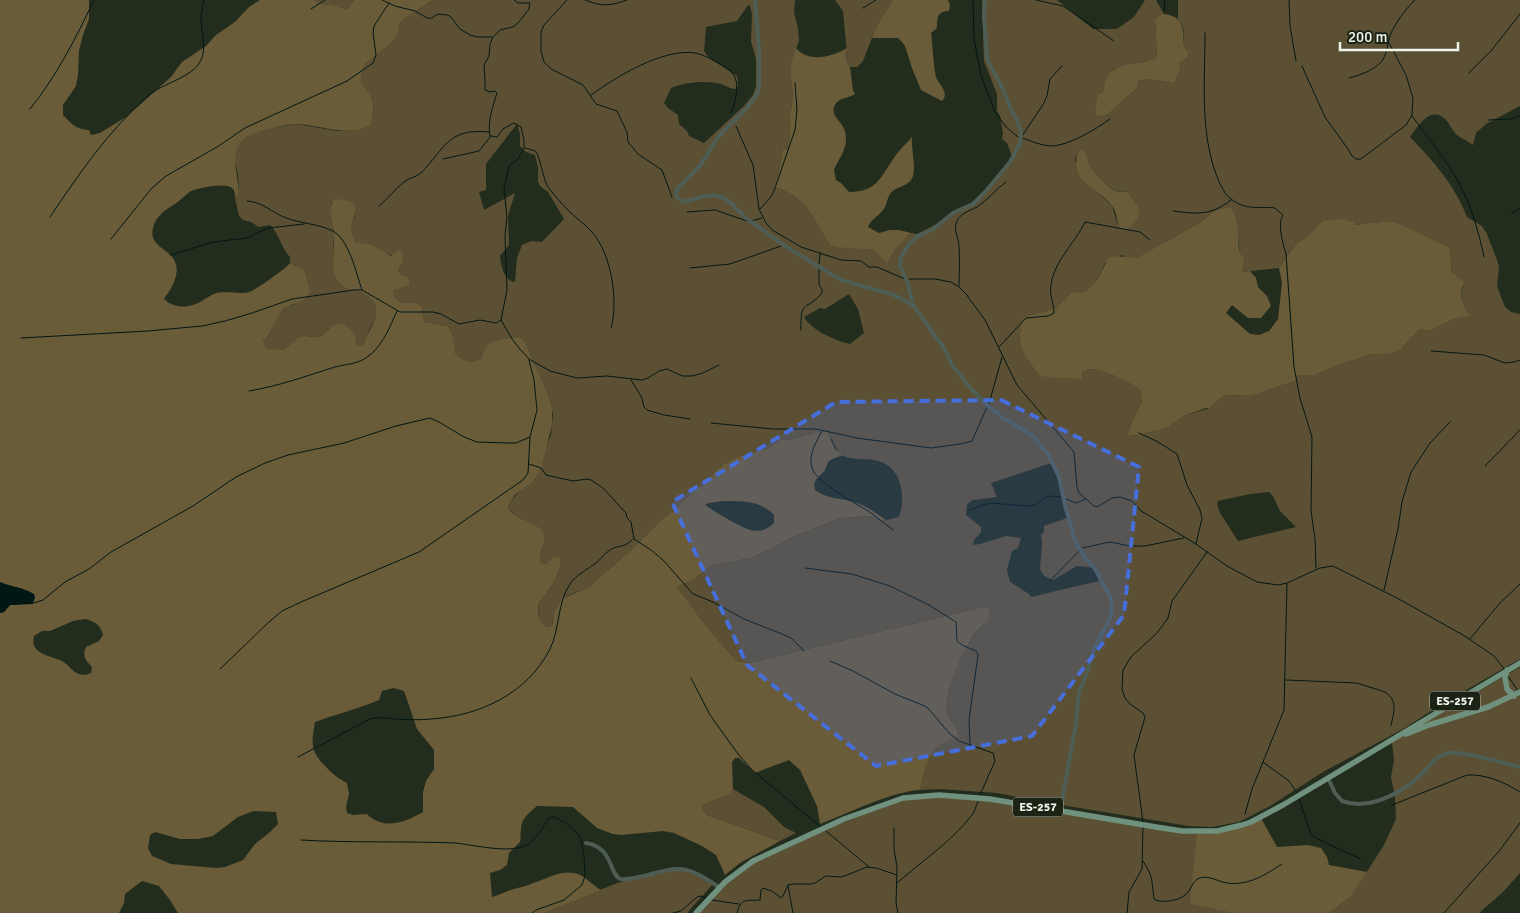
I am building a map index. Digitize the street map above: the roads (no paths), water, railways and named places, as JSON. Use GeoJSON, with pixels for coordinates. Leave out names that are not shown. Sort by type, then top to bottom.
{"type":"FeatureCollection","features":[{"type":"Feature","properties":{"kind":"main road","name":"ES-257"},"geometry":{"type":"LineString","coordinates":[[696,913],[743,868],[769,853],[844,819],[903,798],[928,795],[966,797],[1182,831],[1217,831],[1251,822],[1283,805],[1520,663]]}},
{"type":"Feature","properties":{"kind":"main road"},"geometry":{"type":"LineString","coordinates":[[1507,670],[1505,678],[1507,689],[1517,694]]}},
{"type":"Feature","properties":{"kind":"main road","name":"ES-257"},"geometry":{"type":"LineString","coordinates":[[1390,741],[1429,725],[1488,707],[1517,694]]}},
{"type":"Feature","properties":{"kind":"street"},"geometry":{"type":"LineString","coordinates":[[755,0],[759,50],[758,92],[748,107],[719,136],[702,163],[677,189],[676,198],[685,202],[715,195],[726,198],[746,218],[785,246],[841,280],[894,295],[913,305]]}},
{"type":"Feature","properties":{"kind":"street"},"geometry":{"type":"LineString","coordinates":[[985,0],[984,16],[988,61],[1017,121],[1021,132],[1020,144],[1010,162],[986,192],[973,204],[953,213],[932,230],[918,236],[908,244],[901,257],[900,266],[907,281],[913,305],[944,348],[952,365],[969,386],[996,413],[1032,435],[1048,454],[1059,477],[1076,543],[1095,568],[1110,596],[1112,608],[1109,621],[1095,646],[1079,692],[1074,734],[1060,811]]}},
{"type":"Feature","properties":{"kind":"street"},"geometry":{"type":"LineString","coordinates":[[1328,778],[1335,793],[1342,801],[1362,803],[1381,800],[1402,789],[1420,776],[1437,758],[1447,753],[1462,754],[1520,767]]}},
{"type":"Feature","properties":{"kind":"street"},"geometry":{"type":"LineString","coordinates":[[586,843],[598,846],[603,850],[615,873],[621,879],[683,869],[698,875],[720,888]]}},
{"type":"Feature","properties":{"kind":"water"},"geometry":{"type":"Polygon","coordinates":[[[0,582],[34,594],[33,604],[10,605],[4,612],[0,613],[0,582]]]}},
{"type":"Feature","properties":{"kind":"waterway"},"geometry":{"type":"LineString","coordinates":[[30,109],[65,57],[94,0]]}},
{"type":"Feature","properties":{"kind":"waterway"},"geometry":{"type":"LineString","coordinates":[[50,217],[95,153],[133,109],[154,91],[184,76],[197,66],[204,50],[201,19],[204,0]]}},
{"type":"Feature","properties":{"kind":"waterway"},"geometry":{"type":"LineString","coordinates":[[311,9],[325,0]]}},
{"type":"Feature","properties":{"kind":"waterway"},"geometry":{"type":"LineString","coordinates":[[382,0],[395,6],[415,11],[427,18],[432,18],[438,14],[448,15],[460,29],[470,35],[492,37]]}},
{"type":"Feature","properties":{"kind":"waterway"},"geometry":{"type":"LineString","coordinates":[[490,136],[490,120],[497,93],[485,90],[484,65],[489,56],[493,37],[500,30],[513,27],[529,9],[530,3],[518,3],[514,0]]}},
{"type":"Feature","properties":{"kind":"waterway"},"geometry":{"type":"LineString","coordinates":[[567,0],[544,25],[541,32],[541,51],[544,62],[551,69],[583,85],[596,104],[617,111],[627,132],[628,142],[638,154],[662,170],[672,197]]}},
{"type":"Feature","properties":{"kind":"waterway"},"geometry":{"type":"LineString","coordinates":[[585,0],[606,5],[627,0]]}},
{"type":"Feature","properties":{"kind":"waterway"},"geometry":{"type":"LineString","coordinates":[[863,8],[876,0]]}},
{"type":"Feature","properties":{"kind":"waterway"},"geometry":{"type":"LineString","coordinates":[[973,0],[974,39],[981,75],[995,112],[1006,127],[1018,137]]}},
{"type":"Feature","properties":{"kind":"waterway"},"geometry":{"type":"LineString","coordinates":[[1036,0],[1063,6],[1114,41]]}},
{"type":"Feature","properties":{"kind":"waterway"},"geometry":{"type":"LineString","coordinates":[[1164,11],[1165,0]]}},
{"type":"Feature","properties":{"kind":"waterway"},"geometry":{"type":"LineString","coordinates":[[1289,0],[1290,26],[1296,61]]}},
{"type":"Feature","properties":{"kind":"waterway"},"geometry":{"type":"LineString","coordinates":[[1349,78],[1362,74],[1381,62],[1385,57],[1394,27],[1415,0]]}},
{"type":"Feature","properties":{"kind":"waterway"},"geometry":{"type":"LineString","coordinates":[[111,239],[151,189],[166,176],[217,147],[245,128],[347,81],[373,63],[376,55],[374,26],[389,3]]}},
{"type":"Feature","properties":{"kind":"waterway"},"geometry":{"type":"LineString","coordinates":[[1469,73],[1491,51],[1520,14]]}},
{"type":"Feature","properties":{"kind":"waterway"},"geometry":{"type":"LineString","coordinates":[[1205,33],[1204,90],[1206,129],[1213,166],[1220,184],[1228,196],[1237,203],[1247,207],[1275,208],[1283,215],[1281,229],[1286,254],[1294,367],[1300,398],[1312,437],[1311,511],[1315,539],[1316,568]]}},
{"type":"Feature","properties":{"kind":"waterway"},"geometry":{"type":"LineString","coordinates":[[1302,66],[1325,117],[1352,156],[1356,159],[1361,159],[1406,125],[1412,115],[1413,98],[1406,75],[1388,41]]}},
{"type":"Feature","properties":{"kind":"waterway"},"geometry":{"type":"LineString","coordinates":[[591,95],[640,65],[669,55],[695,53],[720,64],[735,77],[737,87],[731,113]]}},
{"type":"Feature","properties":{"kind":"waterway"},"geometry":{"type":"LineString","coordinates":[[1022,136],[1044,103],[1050,79],[1062,66]]}},
{"type":"Feature","properties":{"kind":"waterway"},"geometry":{"type":"LineString","coordinates":[[760,209],[774,191],[795,130],[797,110],[795,83]]}},
{"type":"Feature","properties":{"kind":"waterway"},"geometry":{"type":"LineString","coordinates":[[1412,116],[1443,157],[1459,183],[1474,219],[1484,257]]}},
{"type":"Feature","properties":{"kind":"waterway"},"geometry":{"type":"LineString","coordinates":[[1488,120],[1512,119],[1520,116]]}},
{"type":"Feature","properties":{"kind":"waterway"},"geometry":{"type":"LineString","coordinates":[[1022,138],[1045,145],[1060,145],[1083,136],[1110,119]]}},
{"type":"Feature","properties":{"kind":"waterway"},"geometry":{"type":"LineString","coordinates":[[491,136],[497,137],[503,129],[514,123],[521,127],[524,140],[524,148],[518,159],[509,166],[504,189],[507,217],[505,236],[507,290],[501,320],[512,339],[529,359],[550,371],[577,378],[607,376],[642,380],[667,369],[682,376],[692,376],[719,365]]}},
{"type":"Feature","properties":{"kind":"waterway"},"geometry":{"type":"LineString","coordinates":[[736,126],[753,165],[759,209],[772,230],[801,247],[841,260],[861,261],[869,267],[877,267],[905,279]]}},
{"type":"Feature","properties":{"kind":"waterway"},"geometry":{"type":"LineString","coordinates":[[379,206],[404,182],[421,173],[449,141],[456,136],[465,133],[489,132]]}},
{"type":"Feature","properties":{"kind":"waterway"},"geometry":{"type":"LineString","coordinates":[[443,159],[479,151],[491,136]]}},
{"type":"Feature","properties":{"kind":"waterway"},"geometry":{"type":"LineString","coordinates":[[525,148],[537,153],[548,187],[571,213],[591,231],[604,251],[612,277],[614,304],[611,328]]}},
{"type":"Feature","properties":{"kind":"waterway"},"geometry":{"type":"LineString","coordinates":[[959,286],[957,221],[964,213],[977,207],[1006,182]]}},
{"type":"Feature","properties":{"kind":"waterway"},"geometry":{"type":"LineString","coordinates":[[1173,211],[1204,213],[1217,209],[1231,200]]}},
{"type":"Feature","properties":{"kind":"waterway"},"geometry":{"type":"LineString","coordinates":[[247,201],[262,205],[286,218],[326,228],[337,234],[347,248],[362,290]]}},
{"type":"Feature","properties":{"kind":"waterway"},"geometry":{"type":"LineString","coordinates":[[1511,214],[1520,208]]}},
{"type":"Feature","properties":{"kind":"waterway"},"geometry":{"type":"LineString","coordinates":[[687,212],[715,210],[747,221]]}},
{"type":"Feature","properties":{"kind":"waterway"},"geometry":{"type":"LineString","coordinates":[[751,221],[762,218]]}},
{"type":"Feature","properties":{"kind":"waterway"},"geometry":{"type":"LineString","coordinates":[[999,347],[1026,318],[1048,316],[1054,313],[1051,292],[1053,276],[1060,260],[1085,222],[1140,232],[1150,240]]}},
{"type":"Feature","properties":{"kind":"waterway"},"geometry":{"type":"LineString","coordinates":[[171,255],[213,242],[247,238],[268,228],[304,224]]}},
{"type":"Feature","properties":{"kind":"waterway"},"geometry":{"type":"LineString","coordinates":[[690,268],[730,264],[781,246]]}},
{"type":"Feature","properties":{"kind":"waterway"},"geometry":{"type":"LineString","coordinates":[[819,264],[820,253]]}},
{"type":"Feature","properties":{"kind":"waterway"},"geometry":{"type":"LineString","coordinates":[[801,330],[803,309],[822,293],[819,285],[819,268]]}},
{"type":"Feature","properties":{"kind":"waterway"},"geometry":{"type":"LineString","coordinates":[[909,279],[935,279],[951,282],[966,294],[985,320],[1017,385],[1074,452],[1079,493],[1094,506],[1097,507],[1112,498],[1120,497],[1132,501],[1141,511],[1196,544],[1227,566],[1257,582],[1278,585],[1287,583],[1320,568],[1333,566],[1397,598],[1463,635],[1494,656],[1505,670]]}},
{"type":"Feature","properties":{"kind":"waterway"},"geometry":{"type":"LineString","coordinates":[[21,338],[202,326],[252,313],[292,299],[354,290],[362,290],[400,312],[433,312],[441,314],[459,324],[480,320],[496,323],[501,320]]}},
{"type":"Feature","properties":{"kind":"waterway"},"geometry":{"type":"LineString","coordinates":[[249,391],[282,384],[362,360],[380,345],[397,311]]}},
{"type":"Feature","properties":{"kind":"waterway"},"geometry":{"type":"LineString","coordinates":[[1431,351],[1484,355],[1505,363],[1520,360]]}},
{"type":"Feature","properties":{"kind":"waterway"},"geometry":{"type":"LineString","coordinates":[[989,404],[1002,357]]}},
{"type":"Feature","properties":{"kind":"waterway"},"geometry":{"type":"LineString","coordinates":[[220,669],[282,611],[419,552],[523,480],[528,473],[530,437],[537,410],[534,380],[529,360]]}},
{"type":"Feature","properties":{"kind":"waterway"},"geometry":{"type":"LineString","coordinates":[[631,380],[647,410],[690,419]]}},
{"type":"Feature","properties":{"kind":"waterway"},"geometry":{"type":"LineString","coordinates":[[711,423],[773,429],[816,429],[857,438],[931,448],[972,441],[987,407]]}},
{"type":"Feature","properties":{"kind":"waterway"},"geometry":{"type":"LineString","coordinates":[[34,603],[43,600],[65,582],[89,569],[111,552],[193,506],[236,477],[265,463],[288,455],[344,443],[396,426],[430,418],[477,442],[516,443],[530,437]]}},
{"type":"Feature","properties":{"kind":"waterway"},"geometry":{"type":"LineString","coordinates":[[1384,590],[1402,502],[1411,472],[1430,443],[1451,421]]}},
{"type":"Feature","properties":{"kind":"waterway"},"geometry":{"type":"LineString","coordinates":[[1485,466],[1520,430]]}},
{"type":"Feature","properties":{"kind":"waterway"},"geometry":{"type":"LineString","coordinates":[[822,431],[813,449],[811,458],[815,474],[838,493],[871,513],[893,530]]}},
{"type":"Feature","properties":{"kind":"waterway"},"geometry":{"type":"LineString","coordinates":[[1139,433],[1177,454],[1187,485],[1202,518],[1196,544]]}},
{"type":"Feature","properties":{"kind":"waterway"},"geometry":{"type":"LineString","coordinates":[[529,464],[541,468],[546,475],[573,481],[587,479],[603,488],[626,513],[627,518],[631,522],[634,539],[663,560],[693,594],[713,602],[744,619],[791,638],[804,651]]}},
{"type":"Feature","properties":{"kind":"waterway"},"geometry":{"type":"LineString","coordinates":[[970,510],[992,503],[1035,505],[1048,496],[1062,497]]}},
{"type":"Feature","properties":{"kind":"waterway"},"geometry":{"type":"LineString","coordinates":[[1066,499],[1076,503],[1086,499]]}},
{"type":"Feature","properties":{"kind":"waterway"},"geometry":{"type":"LineString","coordinates":[[1049,582],[1082,548],[1110,542],[1130,546],[1145,546],[1184,538]]}},
{"type":"Feature","properties":{"kind":"waterway"},"geometry":{"type":"LineString","coordinates":[[298,757],[370,719],[418,720],[449,717],[467,713],[500,700],[528,679],[550,649],[556,633],[563,599],[570,584],[608,551],[627,544],[633,539]]}},
{"type":"Feature","properties":{"kind":"waterway"},"geometry":{"type":"LineString","coordinates":[[1143,822],[1134,755],[1145,717],[1143,713],[1125,698],[1122,689],[1123,670],[1131,657],[1157,633],[1168,618],[1172,601],[1207,552]]}},
{"type":"Feature","properties":{"kind":"waterway"},"geometry":{"type":"LineString","coordinates":[[805,568],[852,574],[890,586],[929,605],[956,622],[957,641],[976,651],[978,655],[969,720],[970,745]]}},
{"type":"Feature","properties":{"kind":"waterway"},"geometry":{"type":"LineString","coordinates":[[1245,814],[1252,789],[1284,710],[1287,584]]}},
{"type":"Feature","properties":{"kind":"waterway"},"geometry":{"type":"LineString","coordinates":[[1470,639],[1499,604],[1520,584]]}},
{"type":"Feature","properties":{"kind":"waterway"},"geometry":{"type":"LineString","coordinates":[[830,661],[895,694],[927,707],[949,733],[959,741],[993,753],[995,761],[980,795]]}},
{"type":"Feature","properties":{"kind":"waterway"},"geometry":{"type":"LineString","coordinates":[[1508,676],[1518,691]]}},
{"type":"Feature","properties":{"kind":"waterway"},"geometry":{"type":"LineString","coordinates":[[691,678],[710,715],[751,769],[821,827]]}},
{"type":"Feature","properties":{"kind":"waterway"},"geometry":{"type":"LineString","coordinates":[[1286,680],[1357,683],[1385,692],[1392,699],[1394,707],[1391,725]]}},
{"type":"Feature","properties":{"kind":"waterway"},"geometry":{"type":"LineString","coordinates":[[1263,762],[1289,781],[1297,793]]}},
{"type":"Feature","properties":{"kind":"waterway"},"geometry":{"type":"LineString","coordinates":[[1392,805],[1467,775],[1495,779],[1520,792]]}},
{"type":"Feature","properties":{"kind":"waterway"},"geometry":{"type":"LineString","coordinates":[[1299,799],[1311,835],[1361,859]]}},
{"type":"Feature","properties":{"kind":"waterway"},"geometry":{"type":"LineString","coordinates":[[897,883],[964,825],[975,810],[978,801]]}},
{"type":"Feature","properties":{"kind":"waterway"},"geometry":{"type":"LineString","coordinates":[[301,840],[455,843],[511,849],[520,848],[530,843],[549,818],[554,817],[566,823],[580,836],[584,855],[585,876],[582,885],[564,900],[532,913]]}},
{"type":"Feature","properties":{"kind":"waterway"},"geometry":{"type":"LineString","coordinates":[[1444,913],[1500,850],[1520,823]]}},
{"type":"Feature","properties":{"kind":"waterway"},"geometry":{"type":"LineString","coordinates":[[1127,913],[1129,892],[1142,869],[1143,826]]}},
{"type":"Feature","properties":{"kind":"waterway"},"geometry":{"type":"LineString","coordinates":[[894,828],[894,849],[897,867],[896,903],[898,913]]}},
{"type":"Feature","properties":{"kind":"waterway"},"geometry":{"type":"LineString","coordinates":[[826,831],[869,867]]}},
{"type":"Feature","properties":{"kind":"waterway"},"geometry":{"type":"LineString","coordinates":[[1143,861],[1151,875],[1154,898],[1155,900],[1163,901],[1173,900],[1185,895],[1196,880],[1203,877],[1227,883],[1242,883],[1263,876],[1282,864]]}},
{"type":"Feature","properties":{"kind":"waterway"},"geometry":{"type":"LineString","coordinates":[[788,885],[811,884],[826,876],[842,877],[867,867],[897,875]]}},
{"type":"Feature","properties":{"kind":"waterway"},"geometry":{"type":"LineString","coordinates":[[737,913],[740,904],[743,902],[760,900],[763,888],[772,891],[781,898],[788,885]]}},
{"type":"Feature","properties":{"kind":"waterway"},"geometry":{"type":"LineString","coordinates":[[788,886],[793,913]]}},
{"type":"Feature","properties":{"kind":"waterway"},"geometry":{"type":"LineString","coordinates":[[673,913],[681,911],[697,897],[707,898]]}},
{"type":"Feature","properties":{"kind":"waterway"},"geometry":{"type":"LineString","coordinates":[[711,900],[739,904]]}}]}
